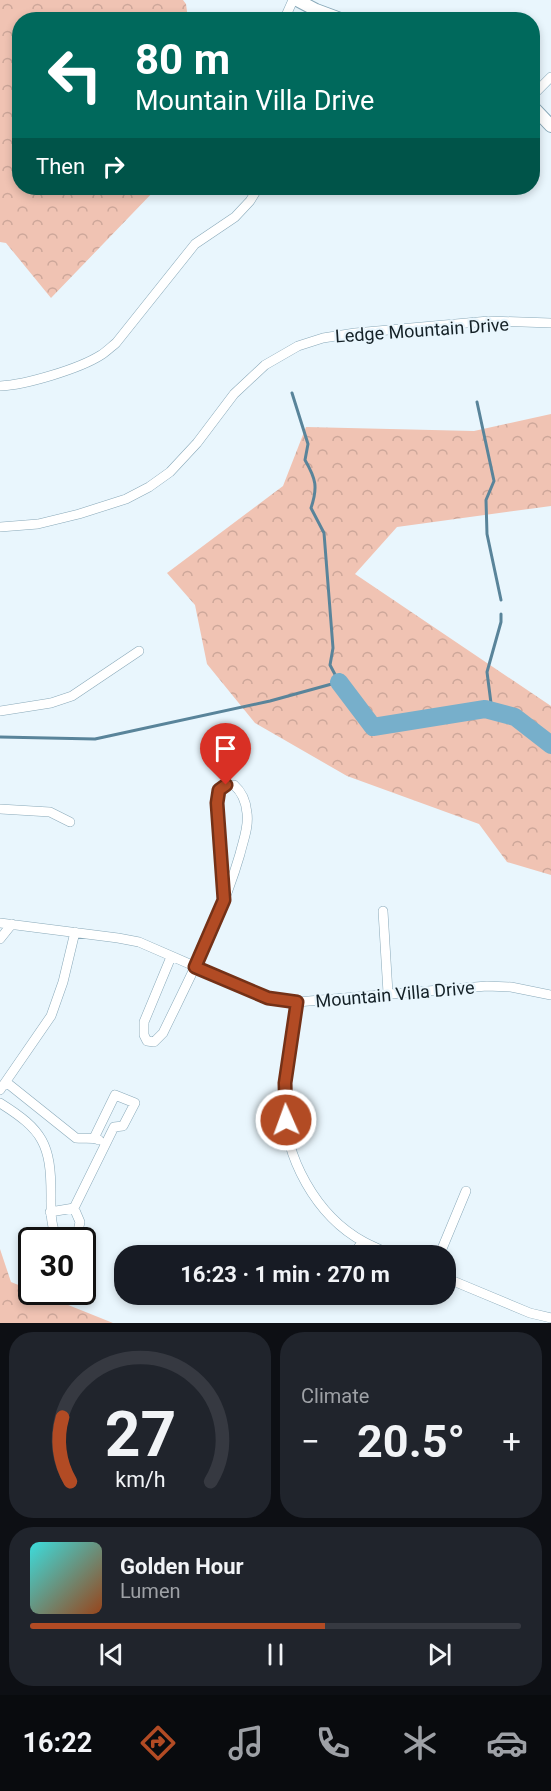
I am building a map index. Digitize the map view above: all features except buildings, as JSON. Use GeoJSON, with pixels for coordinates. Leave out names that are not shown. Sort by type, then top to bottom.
{"type":"FeatureCollection","features":[{"type":"Feature","properties":{"kind":"street"},"geometry":{"type":"LineString","coordinates":[[295,0],[322,12]]}},
{"type":"Feature","properties":{"kind":"street"},"geometry":{"type":"LineString","coordinates":[[540,88],[551,76]]}},
{"type":"Feature","properties":{"kind":"street"},"geometry":{"type":"LineString","coordinates":[[540,114],[551,126]]}},
{"type":"Feature","properties":{"kind":"street"},"geometry":{"type":"LineString","coordinates":[[0,387],[18,385],[100,356],[116,343],[195,244],[235,217],[254,195]]}},
{"type":"Feature","properties":{"kind":"street","name":"Ledge Mountain Drive"},"geometry":{"type":"LineString","coordinates":[[0,527],[38,524],[79,514],[126,500],[149,488],[170,472],[242,387],[265,365],[298,346],[323,338],[366,332],[489,321],[551,323]]}},
{"type":"Feature","properties":{"kind":"street"},"geometry":{"type":"LineString","coordinates":[[0,711],[51,703],[72,696],[139,651]]}},
{"type":"Feature","properties":{"kind":"street"},"geometry":{"type":"LineString","coordinates":[[171,957],[144,1022],[144,1035],[147,1041],[154,1042],[163,1033],[195,967],[224,900],[233,878],[246,832],[247,814],[242,792],[234,785],[226,785],[219,790],[217,803],[224,900]]}},
{"type":"Feature","properties":{"kind":"street"},"geometry":{"type":"LineString","coordinates":[[0,809],[50,812],[70,822]]}},
{"type":"Feature","properties":{"kind":"street"},"geometry":{"type":"LineString","coordinates":[[383,911],[388,993]]}},
{"type":"Feature","properties":{"kind":"street","name":"Mountain Villa Drive"},"geometry":{"type":"LineString","coordinates":[[0,923],[139,942],[268,998],[297,1002],[487,986],[511,987],[551,995]]}},
{"type":"Feature","properties":{"kind":"street"},"geometry":{"type":"LineString","coordinates":[[0,939],[12,924]]}},
{"type":"Feature","properties":{"kind":"street"},"geometry":{"type":"LineString","coordinates":[[75,932],[63,981],[51,1016],[3,1086],[76,1138],[86,1140],[94,1138],[107,1143]]}},
{"type":"Feature","properties":{"kind":"street"},"geometry":{"type":"LineString","coordinates":[[297,1002],[285,1083],[284,1106],[288,1134],[296,1162],[310,1190],[339,1223],[370,1245]]}},
{"type":"Feature","properties":{"kind":"street"},"geometry":{"type":"LineString","coordinates":[[74,1208],[114,1127],[123,1126],[135,1103],[115,1095],[94,1138]]}},
{"type":"Feature","properties":{"kind":"street"},"geometry":{"type":"LineString","coordinates":[[0,1103],[31,1124],[42,1138],[48,1153],[51,1178],[50,1212],[53,1227]]}},
{"type":"Feature","properties":{"kind":"street"},"geometry":{"type":"LineString","coordinates":[[444,1245],[466,1191]]}},
{"type":"Feature","properties":{"kind":"street"},"geometry":{"type":"LineString","coordinates":[[50,1212],[74,1208]]}},
{"type":"Feature","properties":{"kind":"street"},"geometry":{"type":"LineString","coordinates":[[74,1208],[80,1222],[79,1227]]}},
{"type":"Feature","properties":{"kind":"street"},"geometry":{"type":"LineString","coordinates":[[456,1282],[530,1313],[551,1318]]}},
{"type":"Feature","properties":{"kind":"green space"},"geometry":{"type":"Polygon","coordinates":[[[0,0],[183,0],[187,12],[12,12],[12,195],[150,195],[51,298],[6,243],[0,242],[0,0]]]}},
{"type":"Feature","properties":{"kind":"green space"},"geometry":{"type":"Polygon","coordinates":[[[551,414],[551,506],[397,527],[355,574],[551,706],[551,875],[507,862],[479,824],[347,776],[255,723],[207,664],[195,605],[167,573],[283,486],[306,427],[474,431],[551,414]]]}},
{"type":"Feature","properties":{"kind":"green space"},"geometry":{"type":"Polygon","coordinates":[[[0,1249],[11,1282],[18,1285],[18,1305],[68,1305],[113,1323],[0,1323],[0,1249]]]}},
{"type":"Feature","properties":{"kind":"waterway"},"geometry":{"type":"LineString","coordinates":[[0,737],[95,739],[270,701],[339,682],[330,665],[333,648],[324,533],[311,508],[315,483],[305,460],[308,444],[292,393]]}},
{"type":"Feature","properties":{"kind":"waterway"},"geometry":{"type":"LineString","coordinates":[[477,402],[494,481],[486,500],[487,534],[501,600]]}},
{"type":"Feature","properties":{"kind":"waterway"},"geometry":{"type":"LineString","coordinates":[[492,711],[487,672],[501,622],[501,614]]}},
{"type":"Feature","properties":{"kind":"waterway"},"geometry":{"type":"LineString","coordinates":[[339,682],[373,727],[485,709],[515,717],[551,745]]}},
{"type":"Feature","properties":{"kind":"route"},"geometry":{"type":"LineString","coordinates":[[226,785],[219,790],[217,803],[224,900],[195,967],[268,998],[297,1002],[285,1083],[286,1120]]}}]}
